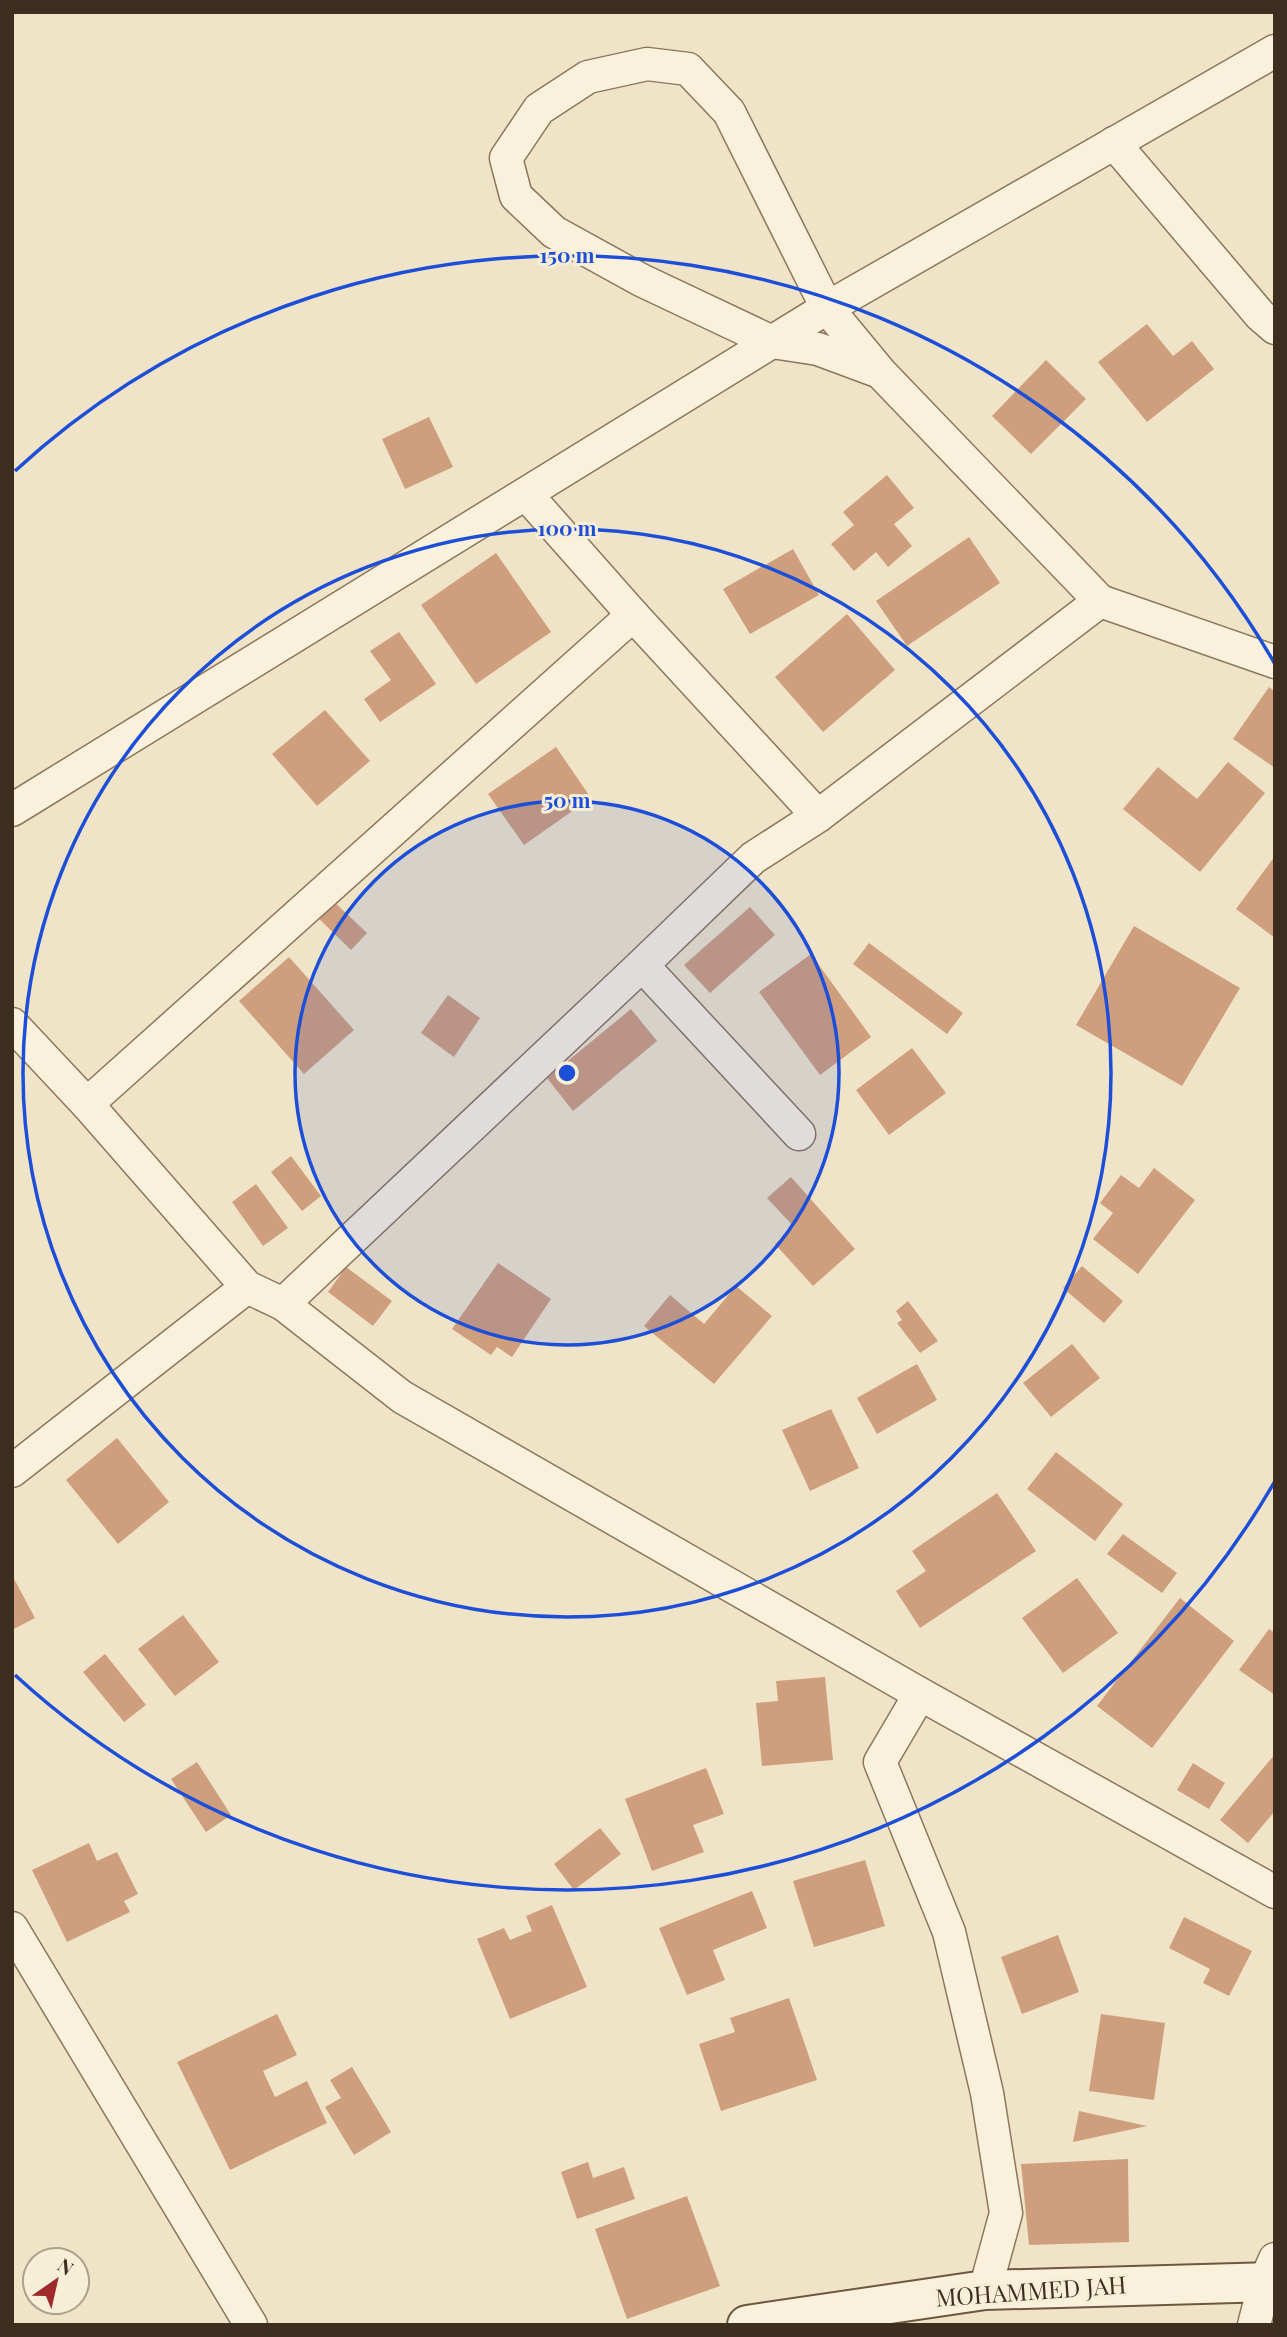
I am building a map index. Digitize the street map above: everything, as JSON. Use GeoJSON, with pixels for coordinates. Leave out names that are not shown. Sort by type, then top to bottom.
{"type":"FeatureCollection","features":[{"type":"Feature","properties":{"kind":"street"},"geometry":{"type":"LineString","coordinates":[[12,810],[827,308],[1275,51]]}},
{"type":"Feature","properties":{"kind":"street"},"geometry":{"type":"LineString","coordinates":[[880,372],[818,349],[772,342],[641,280],[554,232],[516,196],[506,158],[539,109],[588,77],[647,64],[688,69],[729,112],[827,308],[880,372],[1100,601],[1270,651]]}},
{"type":"Feature","properties":{"kind":"street"},"geometry":{"type":"LineString","coordinates":[[1114,143],[1260,315],[1275,328]]}},
{"type":"Feature","properties":{"kind":"street"},"geometry":{"type":"LineString","coordinates":[[526,494],[818,816]]}},
{"type":"Feature","properties":{"kind":"street"},"geometry":{"type":"LineString","coordinates":[[283,1304],[753,858],[818,816],[1100,601]]}},
{"type":"Feature","properties":{"kind":"street"},"geometry":{"type":"LineString","coordinates":[[87,1104],[633,615]]}},
{"type":"Feature","properties":{"kind":"street"},"geometry":{"type":"LineString","coordinates":[[642,965],[799,1134]]}},
{"type":"Feature","properties":{"kind":"street"},"geometry":{"type":"LineString","coordinates":[[12,1024],[87,1104],[247,1287],[283,1304],[402,1397],[920,1694],[1275,1892]]}},
{"type":"Feature","properties":{"kind":"street"},"geometry":{"type":"LineString","coordinates":[[12,1472],[247,1287]]}},
{"type":"Feature","properties":{"kind":"street"},"geometry":{"type":"LineString","coordinates":[[920,1694],[880,1762],[949,1932],[987,2093],[1006,2213],[985,2290]]}},
{"type":"Feature","properties":{"kind":"street"},"geometry":{"type":"LineString","coordinates":[[12,1928],[251,2325]]}},
{"type":"Feature","properties":{"kind":"street"},"geometry":{"type":"LineString","coordinates":[[1254,2325],[1272,2274]]}},
{"type":"Feature","properties":{"kind":"street","name":"MOHAMMED JAH"},"geometry":{"type":"LineString","coordinates":[[747,2325],[985,2290],[1272,2274]]}},
{"type":"Feature","properties":{"kind":"building"},"geometry":{"type":"Polygon","coordinates":[[[1147,324],[1173,356],[1192,341],[1214,369],[1147,422],[1098,362],[1147,324]]]}},
{"type":"Feature","properties":{"kind":"building"},"geometry":{"type":"Polygon","coordinates":[[[1046,360],[1086,399],[1031,454],[992,416],[1046,360]]]}},
{"type":"Feature","properties":{"kind":"building"},"geometry":{"type":"Polygon","coordinates":[[[429,417],[453,467],[405,489],[382,439],[429,417]]]}},
{"type":"Feature","properties":{"kind":"building"},"geometry":{"type":"Polygon","coordinates":[[[887,475],[914,508],[894,524],[912,546],[888,567],[876,552],[854,571],[831,544],[854,525],[843,512],[887,475]]]}},
{"type":"Feature","properties":{"kind":"building"},"geometry":{"type":"Polygon","coordinates":[[[969,537],[1000,583],[907,646],[876,601],[969,537]]]}},
{"type":"Feature","properties":{"kind":"building"},"geometry":{"type":"Polygon","coordinates":[[[793,549],[819,595],[750,634],[723,589],[793,549]]]}},
{"type":"Feature","properties":{"kind":"building"},"geometry":{"type":"Polygon","coordinates":[[[496,553],[551,632],[476,684],[421,605],[496,553]]]}},
{"type":"Feature","properties":{"kind":"building"},"geometry":{"type":"Polygon","coordinates":[[[847,614],[895,670],[823,732],[775,677],[847,614]]]}},
{"type":"Feature","properties":{"kind":"building"},"geometry":{"type":"Polygon","coordinates":[[[399,632],[436,684],[380,722],[364,699],[391,680],[370,651],[399,632]]]}},
{"type":"Feature","properties":{"kind":"building"},"geometry":{"type":"Polygon","coordinates":[[[1269,687],[1275,692],[1275,768],[1233,739],[1269,687]]]}},
{"type":"Feature","properties":{"kind":"building"},"geometry":{"type":"Polygon","coordinates":[[[325,710],[370,761],[317,806],[272,754],[325,710]]]}},
{"type":"Feature","properties":{"kind":"building"},"geometry":{"type":"Polygon","coordinates":[[[556,747],[591,798],[524,845],[488,794],[556,747]]]}},
{"type":"Feature","properties":{"kind":"building"},"geometry":{"type":"Polygon","coordinates":[[[1228,762],[1265,793],[1200,872],[1123,809],[1158,767],[1197,799],[1228,762]]]}},
{"type":"Feature","properties":{"kind":"building"},"geometry":{"type":"Polygon","coordinates":[[[1275,856],[1275,938],[1236,909],[1275,856]]]}},
{"type":"Feature","properties":{"kind":"building"},"geometry":{"type":"Polygon","coordinates":[[[328,896],[367,933],[351,950],[312,912],[328,896]]]}},
{"type":"Feature","properties":{"kind":"building"},"geometry":{"type":"Polygon","coordinates":[[[750,907],[775,935],[710,993],[684,965],[750,907]]]}},
{"type":"Feature","properties":{"kind":"building"},"geometry":{"type":"Polygon","coordinates":[[[1134,926],[1240,988],[1182,1086],[1076,1025],[1134,926]]]}},
{"type":"Feature","properties":{"kind":"building"},"geometry":{"type":"Polygon","coordinates":[[[869,943],[963,1013],[947,1034],[853,964],[869,943]]]}},
{"type":"Feature","properties":{"kind":"building"},"geometry":{"type":"Polygon","coordinates":[[[811,954],[871,1037],[820,1075],[759,992],[811,954]]]}},
{"type":"Feature","properties":{"kind":"building"},"geometry":{"type":"Polygon","coordinates":[[[289,957],[354,1030],[304,1074],[239,1001],[289,957]]]}},
{"type":"Feature","properties":{"kind":"building"},"geometry":{"type":"Polygon","coordinates":[[[448,995],[480,1018],[454,1057],[421,1033],[448,995]]]}},
{"type":"Feature","properties":{"kind":"building"},"geometry":{"type":"Polygon","coordinates":[[[631,1009],[657,1041],[573,1111],[547,1078],[631,1009]]]}},
{"type":"Feature","properties":{"kind":"building"},"geometry":{"type":"Polygon","coordinates":[[[912,1048],[946,1093],[889,1135],[856,1090],[912,1048]]]}},
{"type":"Feature","properties":{"kind":"building"},"geometry":{"type":"Polygon","coordinates":[[[291,1156],[321,1196],[302,1211],[271,1172],[291,1156]]]}},
{"type":"Feature","properties":{"kind":"building"},"geometry":{"type":"Polygon","coordinates":[[[1154,1168],[1195,1200],[1138,1274],[1093,1239],[1113,1213],[1100,1203],[1121,1175],[1139,1188],[1154,1168]]]}},
{"type":"Feature","properties":{"kind":"building"},"geometry":{"type":"Polygon","coordinates":[[[791,1177],[855,1249],[813,1286],[775,1244],[794,1227],[767,1198],[791,1177]]]}},
{"type":"Feature","properties":{"kind":"building"},"geometry":{"type":"Polygon","coordinates":[[[256,1184],[288,1228],[263,1246],[232,1202],[256,1184]]]}},
{"type":"Feature","properties":{"kind":"building"},"geometry":{"type":"Polygon","coordinates":[[[498,1263],[551,1299],[512,1357],[497,1347],[491,1355],[452,1329],[498,1263]]]}},
{"type":"Feature","properties":{"kind":"building"},"geometry":{"type":"Polygon","coordinates":[[[1082,1266],[1123,1301],[1104,1323],[1063,1288],[1082,1266]]]}},
{"type":"Feature","properties":{"kind":"building"},"geometry":{"type":"Polygon","coordinates":[[[346,1267],[392,1301],[373,1326],[328,1292],[346,1267]]]}},
{"type":"Feature","properties":{"kind":"building"},"geometry":{"type":"Polygon","coordinates":[[[736,1286],[772,1316],[714,1384],[644,1326],[670,1295],[704,1324],[736,1286]]]}},
{"type":"Feature","properties":{"kind":"building"},"geometry":{"type":"Polygon","coordinates":[[[908,1301],[938,1341],[920,1353],[897,1323],[902,1320],[896,1311],[908,1301]]]}},
{"type":"Feature","properties":{"kind":"building"},"geometry":{"type":"Polygon","coordinates":[[[1072,1344],[1100,1378],[1051,1417],[1023,1383],[1072,1344]]]}},
{"type":"Feature","properties":{"kind":"building"},"geometry":{"type":"Polygon","coordinates":[[[917,1364],[937,1400],[877,1434],[857,1398],[917,1364]]]}},
{"type":"Feature","properties":{"kind":"building"},"geometry":{"type":"Polygon","coordinates":[[[831,1409],[859,1468],[810,1491],[782,1430],[831,1409]]]}},
{"type":"Feature","properties":{"kind":"building"},"geometry":{"type":"Polygon","coordinates":[[[117,1438],[169,1502],[118,1544],[66,1480],[117,1438]]]}},
{"type":"Feature","properties":{"kind":"building"},"geometry":{"type":"Polygon","coordinates":[[[1056,1452],[1123,1504],[1095,1541],[1027,1489],[1056,1452]]]}},
{"type":"Feature","properties":{"kind":"building"},"geometry":{"type":"Polygon","coordinates":[[[997,1493],[1036,1551],[920,1628],[896,1591],[926,1571],[912,1551],[997,1493]]]}},
{"type":"Feature","properties":{"kind":"building"},"geometry":{"type":"Polygon","coordinates":[[[1123,1534],[1177,1573],[1162,1593],[1107,1554],[1123,1534]]]}},
{"type":"Feature","properties":{"kind":"building"},"geometry":{"type":"Polygon","coordinates":[[[12,1575],[35,1618],[12,1630],[12,1575]]]}},
{"type":"Feature","properties":{"kind":"building"},"geometry":{"type":"Polygon","coordinates":[[[1077,1578],[1118,1633],[1063,1673],[1022,1618],[1077,1578]]]}},
{"type":"Feature","properties":{"kind":"building"},"geometry":{"type":"Polygon","coordinates":[[[1180,1598],[1234,1641],[1152,1748],[1097,1706],[1180,1598]]]}},
{"type":"Feature","properties":{"kind":"building"},"geometry":{"type":"Polygon","coordinates":[[[183,1615],[219,1662],[175,1696],[138,1649],[183,1615]]]}},
{"type":"Feature","properties":{"kind":"building"},"geometry":{"type":"Polygon","coordinates":[[[1269,1629],[1275,1633],[1275,1695],[1239,1670],[1269,1629]]]}},
{"type":"Feature","properties":{"kind":"building"},"geometry":{"type":"Polygon","coordinates":[[[105,1654],[146,1705],[124,1722],[83,1672],[105,1654]]]}},
{"type":"Feature","properties":{"kind":"building"},"geometry":{"type":"Polygon","coordinates":[[[825,1677],[833,1760],[762,1766],[756,1703],[778,1701],[776,1681],[825,1677]]]}},
{"type":"Feature","properties":{"kind":"building"},"geometry":{"type":"Polygon","coordinates":[[[1275,1754],[1275,1811],[1248,1843],[1220,1820],[1275,1754]]]}},
{"type":"Feature","properties":{"kind":"building"},"geometry":{"type":"Polygon","coordinates":[[[197,1762],[231,1815],[206,1832],[171,1779],[197,1762]]]}},
{"type":"Feature","properties":{"kind":"building"},"geometry":{"type":"Polygon","coordinates":[[[1193,1763],[1225,1783],[1209,1809],[1177,1790],[1193,1763]]]}},
{"type":"Feature","properties":{"kind":"building"},"geometry":{"type":"Polygon","coordinates":[[[706,1768],[724,1814],[693,1825],[704,1852],[652,1871],[625,1799],[706,1768]]]}},
{"type":"Feature","properties":{"kind":"building"},"geometry":{"type":"Polygon","coordinates":[[[600,1828],[621,1854],[574,1890],[554,1864],[600,1828]]]}},
{"type":"Feature","properties":{"kind":"building"},"geometry":{"type":"Polygon","coordinates":[[[89,1843],[97,1861],[117,1852],[138,1894],[124,1901],[130,1912],[67,1942],[32,1870],[89,1843]]]}},
{"type":"Feature","properties":{"kind":"building"},"geometry":{"type":"Polygon","coordinates":[[[865,1860],[885,1926],[814,1947],[793,1881],[865,1860]]]}},
{"type":"Feature","properties":{"kind":"building"},"geometry":{"type":"Polygon","coordinates":[[[752,1891],[767,1928],[713,1950],[725,1980],[687,1995],[659,1928],[752,1891]]]}},
{"type":"Feature","properties":{"kind":"building"},"geometry":{"type":"Polygon","coordinates":[[[552,1905],[587,1987],[510,2019],[477,1939],[504,1928],[510,1940],[532,1931],[526,1916],[552,1905]]]}},
{"type":"Feature","properties":{"kind":"building"},"geometry":{"type":"Polygon","coordinates":[[[1184,1917],[1252,1951],[1229,1996],[1203,1983],[1210,1969],[1169,1948],[1184,1917]]]}},
{"type":"Feature","properties":{"kind":"building"},"geometry":{"type":"Polygon","coordinates":[[[1058,1935],[1079,1992],[1022,2014],[1001,1957],[1058,1935]]]}},
{"type":"Feature","properties":{"kind":"building"},"geometry":{"type":"Polygon","coordinates":[[[789,1998],[817,2080],[721,2111],[699,2044],[735,2032],[730,2018],[789,1998]]]}},
{"type":"Feature","properties":{"kind":"building"},"geometry":{"type":"Polygon","coordinates":[[[277,2014],[297,2055],[263,2071],[275,2097],[307,2081],[327,2123],[230,2170],[177,2062],[277,2014]]]}},
{"type":"Feature","properties":{"kind":"building"},"geometry":{"type":"Polygon","coordinates":[[[1101,2014],[1165,2023],[1154,2100],[1089,2091],[1101,2014]]]}},
{"type":"Feature","properties":{"kind":"building"},"geometry":{"type":"Polygon","coordinates":[[[352,2067],[391,2132],[354,2155],[325,2107],[341,2098],[330,2080],[352,2067]]]}},
{"type":"Feature","properties":{"kind":"building"},"geometry":{"type":"Polygon","coordinates":[[[1079,2111],[1147,2126],[1073,2142],[1079,2111]]]}},
{"type":"Feature","properties":{"kind":"building"},"geometry":{"type":"Polygon","coordinates":[[[1128,2159],[1129,2242],[1029,2245],[1021,2164],[1128,2159]]]}},
{"type":"Feature","properties":{"kind":"building"},"geometry":{"type":"Polygon","coordinates":[[[588,2162],[593,2178],[624,2167],[635,2199],[577,2219],[561,2172],[588,2162]]]}},
{"type":"Feature","properties":{"kind":"building"},"geometry":{"type":"Polygon","coordinates":[[[687,2196],[720,2286],[627,2319],[595,2229],[687,2196]]]}}]}
